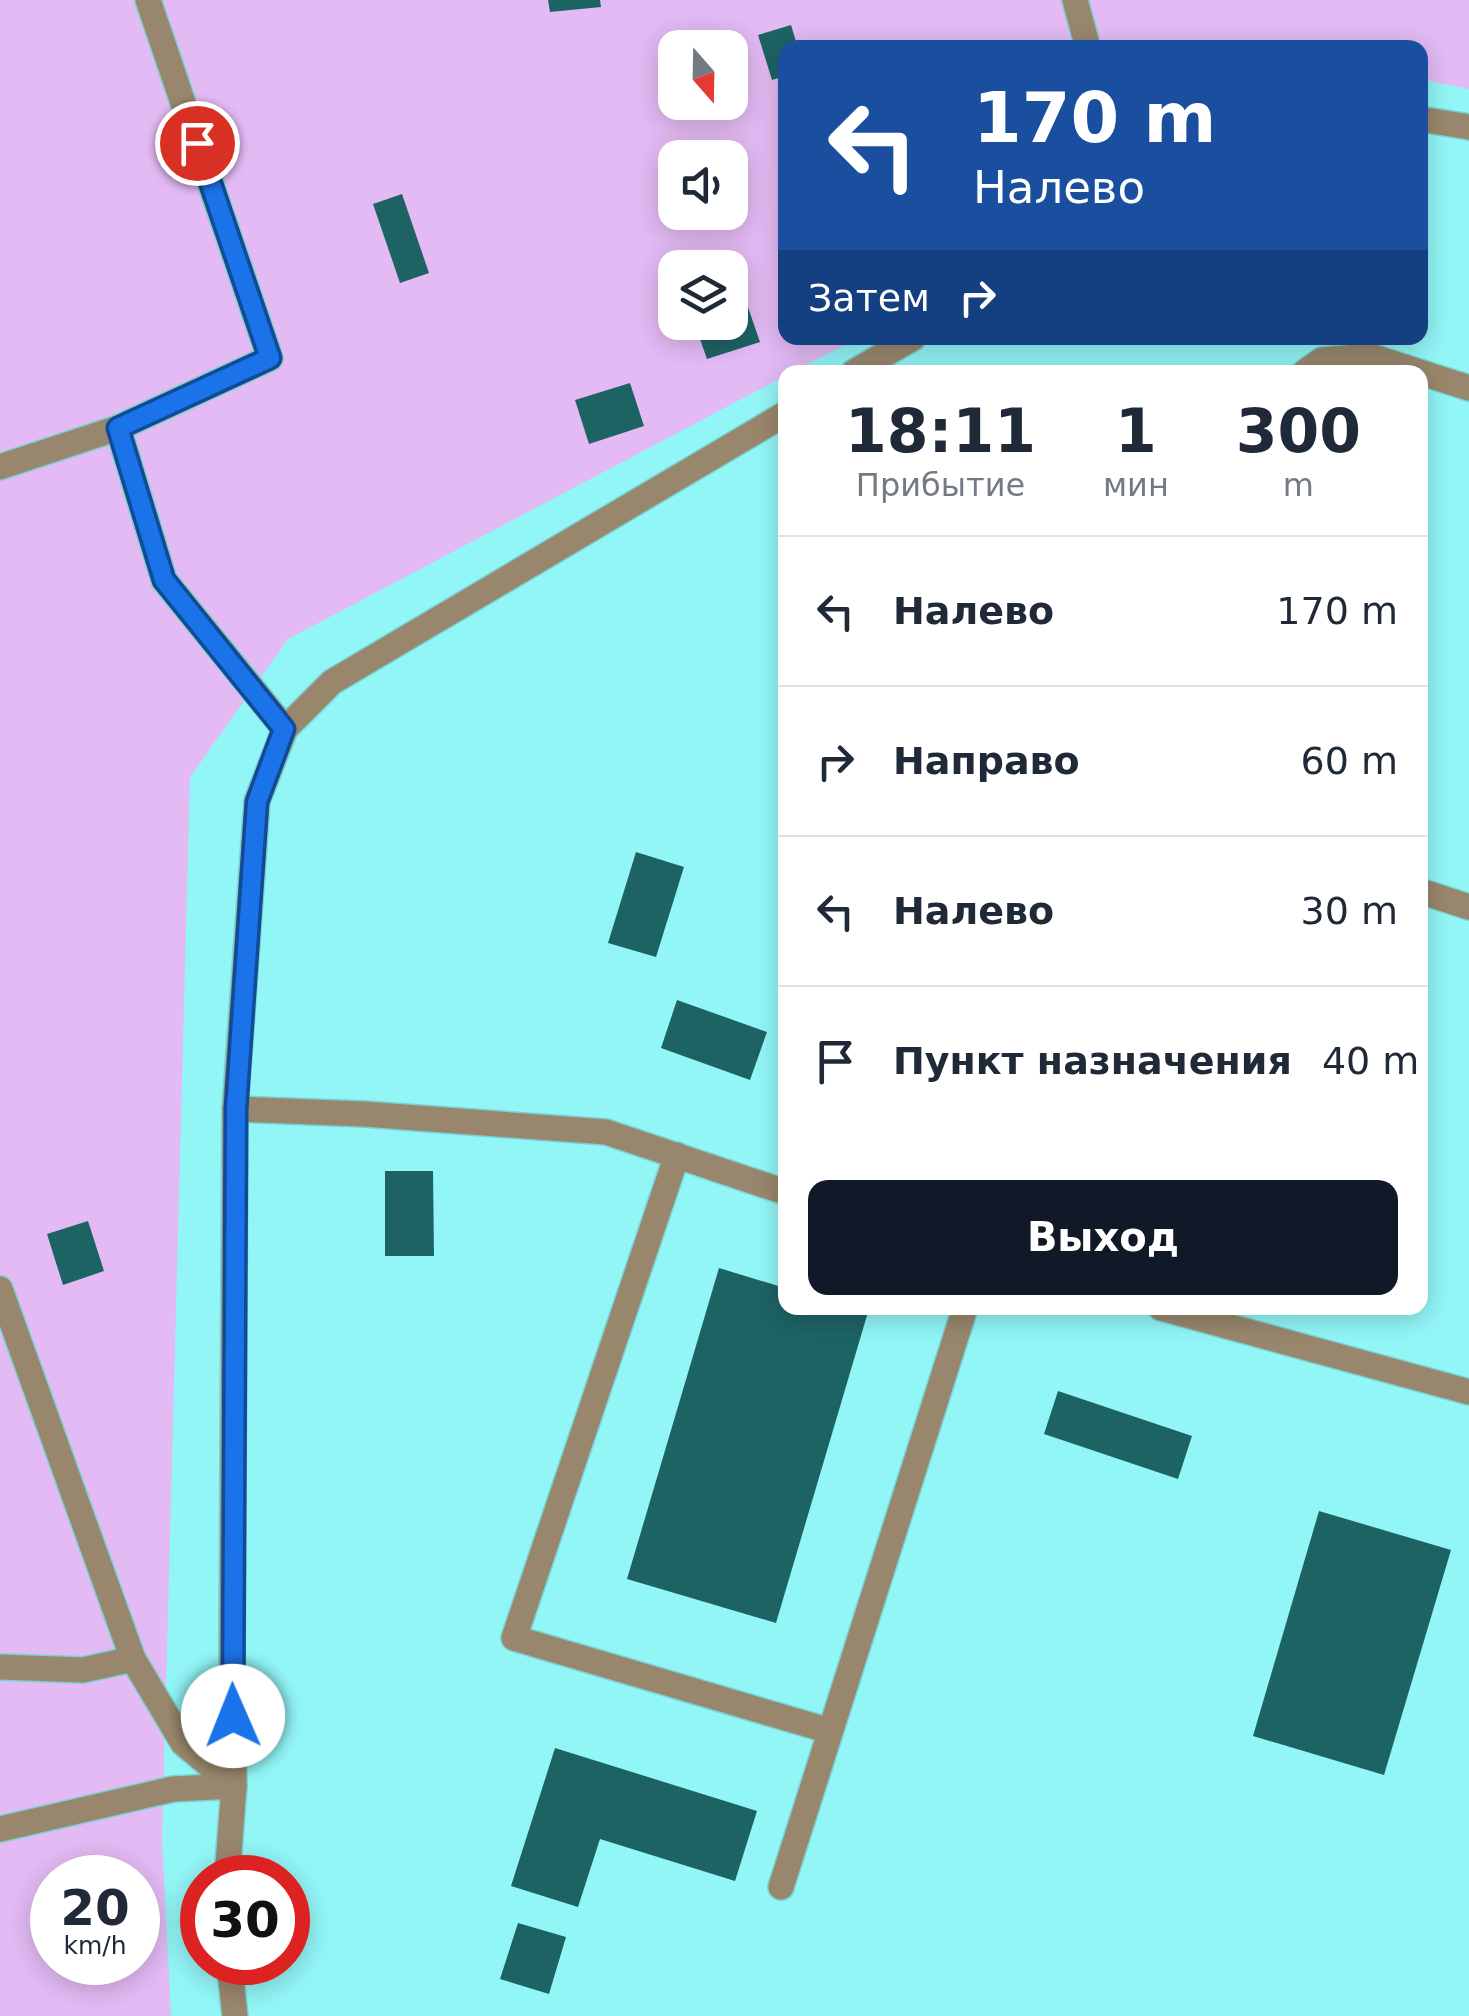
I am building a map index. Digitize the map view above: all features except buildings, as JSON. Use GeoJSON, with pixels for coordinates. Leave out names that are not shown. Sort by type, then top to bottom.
{"type":"FeatureCollection","features":[{"type":"Feature","properties":{"kind":"street"},"geometry":{"type":"LineString","coordinates":[[0,467],[118,428],[270,358],[148,0]]}},
{"type":"Feature","properties":{"kind":"street"},"geometry":{"type":"LineString","coordinates":[[1074,0],[1086,40]]}},
{"type":"Feature","properties":{"kind":"street"},"geometry":{"type":"LineString","coordinates":[[1428,120],[1469,127]]}},
{"type":"Feature","properties":{"kind":"street"},"geometry":{"type":"LineString","coordinates":[[866,365],[902,345]]}},
{"type":"Feature","properties":{"kind":"street"},"geometry":{"type":"LineString","coordinates":[[1315,365],[1322,360],[1370,356],[1398,365]]}},
{"type":"Feature","properties":{"kind":"street"},"geometry":{"type":"LineString","coordinates":[[1428,375],[1469,388]]}},
{"type":"Feature","properties":{"kind":"street"},"geometry":{"type":"LineString","coordinates":[[229,1855],[234,1786],[236,1109],[257,802],[284,729],[332,682],[778,418]]}},
{"type":"Feature","properties":{"kind":"street"},"geometry":{"type":"LineString","coordinates":[[118,428],[164,580],[284,729]]}},
{"type":"Feature","properties":{"kind":"street"},"geometry":{"type":"LineString","coordinates":[[1428,894],[1469,906]]}},
{"type":"Feature","properties":{"kind":"street"},"geometry":{"type":"LineString","coordinates":[[236,1109],[606,1132],[778,1190]]}},
{"type":"Feature","properties":{"kind":"street"},"geometry":{"type":"LineString","coordinates":[[677,1155],[514,1638],[830,1731]]}},
{"type":"Feature","properties":{"kind":"street"},"geometry":{"type":"LineString","coordinates":[[0,1289],[133,1659],[183,1743],[234,1786]]}},
{"type":"Feature","properties":{"kind":"street"},"geometry":{"type":"LineString","coordinates":[[780,1886],[963,1315]]}},
{"type":"Feature","properties":{"kind":"street"},"geometry":{"type":"LineString","coordinates":[[1186,1315],[1469,1392]]}},
{"type":"Feature","properties":{"kind":"street"},"geometry":{"type":"LineString","coordinates":[[0,1667],[83,1670],[133,1659]]}},
{"type":"Feature","properties":{"kind":"street"},"geometry":{"type":"LineString","coordinates":[[0,1830],[173,1788],[234,1786]]}},
{"type":"Feature","properties":{"kind":"street"},"geometry":{"type":"LineString","coordinates":[[232,1985],[235,2016]]}},
{"type":"Feature","properties":{"kind":"shaded area"},"geometry":{"type":"Polygon","coordinates":[[[0,0],[1469,0],[1469,89],[1428,81],[1428,40],[778,40],[778,345],[844,345],[806,365],[778,365],[778,380],[288,639],[190,777],[162,1841],[171,2016],[0,2016],[0,0]]]}},
{"type":"Feature","properties":{"kind":"route"},"geometry":{"type":"LineString","coordinates":[[197,143],[270,358],[118,428],[164,580],[284,729],[257,802],[236,1109],[233,1716]]}}]}
